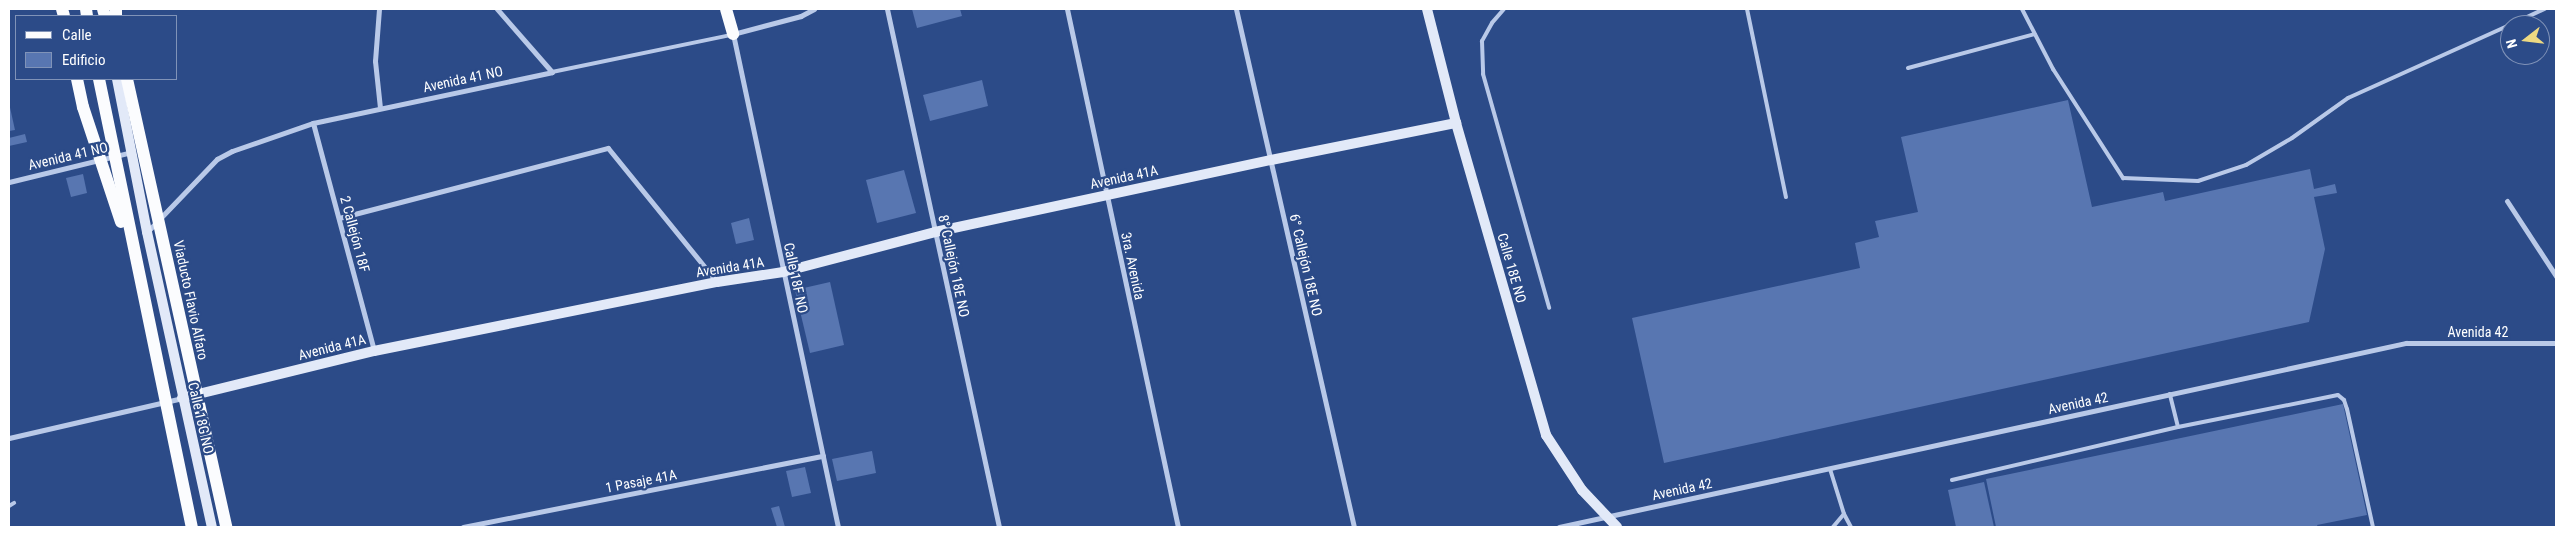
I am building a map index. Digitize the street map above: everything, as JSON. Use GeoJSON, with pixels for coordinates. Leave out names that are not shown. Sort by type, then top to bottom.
{"type":"FeatureCollection","features":[{"type":"Feature","properties":{"kind":"main road"},"geometry":{"type":"LineString","coordinates":[[726,9],[732,31]]}},
{"type":"Feature","properties":{"kind":"main road"},"geometry":{"type":"LineString","coordinates":[[732,9],[732,31]]}},
{"type":"Feature","properties":{"kind":"main road"},"geometry":{"type":"LineString","coordinates":[[77,80],[83,107],[104,175],[135,260]]}},
{"type":"Feature","properties":{"kind":"main road"},"geometry":{"type":"LineString","coordinates":[[99,80],[135,260],[192,527]]}},
{"type":"Feature","properties":{"kind":"main road","name":"Viaducto Flavio Alfaro"},"geometry":{"type":"LineString","coordinates":[[127,80],[226,527]]}},
{"type":"Feature","properties":{"kind":"street"},"geometry":{"type":"LineString","coordinates":[[379,9],[375,61],[380,108]]}},
{"type":"Feature","properties":{"kind":"street"},"geometry":{"type":"LineString","coordinates":[[497,9],[552,72]]}},
{"type":"Feature","properties":{"kind":"street","name":"Avenida 41 NO"},"geometry":{"type":"LineString","coordinates":[[732,31],[801,16],[814,9]]}},
{"type":"Feature","properties":{"kind":"street","name":"8° Callejón 18E NO"},"geometry":{"type":"LineString","coordinates":[[887,9],[998,527]]}},
{"type":"Feature","properties":{"kind":"street","name":"3ra. Avenida"},"geometry":{"type":"LineString","coordinates":[[1067,9],[1178,527]]}},
{"type":"Feature","properties":{"kind":"street","name":"6° Callejón 18E NO"},"geometry":{"type":"LineString","coordinates":[[1236,9],[1354,527]]}},
{"type":"Feature","properties":{"kind":"street","name":"Calle 18E NO"},"geometry":{"type":"LineString","coordinates":[[1427,9],[1456,123],[1546,435],[1582,490],[1616,527]]}},
{"type":"Feature","properties":{"kind":"street","name":"Calle 18F NO"},"geometry":{"type":"LineString","coordinates":[[732,31],[838,527]]}},
{"type":"Feature","properties":{"kind":"street","name":"Avenida 41 NO"},"geometry":{"type":"LineString","coordinates":[[147,232],[217,159],[232,151],[313,123],[552,72]]}},
{"type":"Feature","properties":{"kind":"street","name":"Calle 18G NO"},"geometry":{"type":"LineString","coordinates":[[117,80],[182,398],[212,527]]}},
{"type":"Feature","properties":{"kind":"street","name":"2 Callejón 18F"},"geometry":{"type":"LineString","coordinates":[[313,123],[374,351]]}},
{"type":"Feature","properties":{"kind":"street","name":"Avenida 41A"},"geometry":{"type":"LineString","coordinates":[[9,438],[374,351],[717,282],[783,272],[935,232],[1270,160],[1456,123]]}},
{"type":"Feature","properties":{"kind":"street"},"geometry":{"type":"LineString","coordinates":[[339,218],[608,148],[717,282]]}},
{"type":"Feature","properties":{"kind":"street","name":"Avenida 41 NO"},"geometry":{"type":"LineString","coordinates":[[9,182],[132,152]]}},
{"type":"Feature","properties":{"kind":"street"},"geometry":{"type":"LineString","coordinates":[[2506,201],[2556,276]]}},
{"type":"Feature","properties":{"kind":"street","name":"Avenida 42"},"geometry":{"type":"LineString","coordinates":[[1559,527],[2406,343],[2556,344]]}},
{"type":"Feature","properties":{"kind":"street","name":"1 Pasaje 41A"},"geometry":{"type":"LineString","coordinates":[[463,527],[823,456]]}},
{"type":"Feature","properties":{"kind":"lane"},"geometry":{"type":"LineString","coordinates":[[1504,9],[1492,23],[1482,41],[1483,74],[1549,308]]}},
{"type":"Feature","properties":{"kind":"lane"},"geometry":{"type":"LineString","coordinates":[[1747,9],[1786,197]]}},
{"type":"Feature","properties":{"kind":"lane"},"geometry":{"type":"LineString","coordinates":[[2022,9],[2053,69],[2123,178],[2198,181],[2246,165],[2292,138],[2348,98],[2500,30]]}},
{"type":"Feature","properties":{"kind":"lane"},"geometry":{"type":"LineString","coordinates":[[2532,15],[2546,9]]}},
{"type":"Feature","properties":{"kind":"lane","name":"Avenida 41 NO"},"geometry":{"type":"LineString","coordinates":[[552,72],[732,31]]}},
{"type":"Feature","properties":{"kind":"lane"},"geometry":{"type":"LineString","coordinates":[[1908,68],[2035,34]]}},
{"type":"Feature","properties":{"kind":"lane"},"geometry":{"type":"LineString","coordinates":[[2170,394],[2178,427]]}},
{"type":"Feature","properties":{"kind":"lane"},"geometry":{"type":"LineString","coordinates":[[1952,480],[2178,427],[2338,396],[2344,400],[2347,409],[2373,527]]}},
{"type":"Feature","properties":{"kind":"lane"},"geometry":{"type":"LineString","coordinates":[[1830,468],[1844,514],[1851,527]]}},
{"type":"Feature","properties":{"kind":"lane"},"geometry":{"type":"LineString","coordinates":[[9,506],[14,503]]}},
{"type":"Feature","properties":{"kind":"lane"},"geometry":{"type":"LineString","coordinates":[[1833,527],[1844,514]]}},
{"type":"Feature","properties":{"kind":"building"},"geometry":{"type":"Polygon","coordinates":[[[912,9],[960,9],[962,16],[917,28],[912,9]]]}},
{"type":"Feature","properties":{"kind":"building"},"geometry":{"type":"Polygon","coordinates":[[[982,80],[988,106],[930,121],[923,95],[982,80]]]}},
{"type":"Feature","properties":{"kind":"building"},"geometry":{"type":"Polygon","coordinates":[[[2068,100],[2092,207],[2163,192],[2165,201],[2310,169],[2314,189],[2335,184],[2337,193],[2314,197],[2325,249],[2309,322],[1664,463],[1632,318],[1860,268],[1855,243],[1879,237],[1875,221],[1918,212],[1901,137],[2068,100]]]}},
{"type":"Feature","properties":{"kind":"building"},"geometry":{"type":"Polygon","coordinates":[[[9,103],[15,130],[9,131],[9,103]]]}},
{"type":"Feature","properties":{"kind":"building"},"geometry":{"type":"Polygon","coordinates":[[[25,134],[27,142],[9,146],[9,138],[25,134]]]}},
{"type":"Feature","properties":{"kind":"building"},"geometry":{"type":"Polygon","coordinates":[[[904,170],[916,213],[877,223],[866,180],[904,170]]]}},
{"type":"Feature","properties":{"kind":"building"},"geometry":{"type":"Polygon","coordinates":[[[83,174],[87,193],[71,197],[66,178],[83,174]]]}},
{"type":"Feature","properties":{"kind":"building"},"geometry":{"type":"Polygon","coordinates":[[[749,218],[754,240],[736,244],[731,223],[749,218]]]}},
{"type":"Feature","properties":{"kind":"building"},"geometry":{"type":"Polygon","coordinates":[[[830,282],[844,345],[810,353],[795,290],[830,282]]]}},
{"type":"Feature","properties":{"kind":"building"},"geometry":{"type":"Polygon","coordinates":[[[2343,404],[2367,515],[2317,525],[2318,527],[1996,527],[1986,479],[2343,404]]]}},
{"type":"Feature","properties":{"kind":"building"},"geometry":{"type":"Polygon","coordinates":[[[872,451],[876,473],[837,481],[832,459],[872,451]]]}},
{"type":"Feature","properties":{"kind":"building"},"geometry":{"type":"Polygon","coordinates":[[[805,467],[811,493],[792,497],[786,471],[805,467]]]}},
{"type":"Feature","properties":{"kind":"building"},"geometry":{"type":"Polygon","coordinates":[[[1984,482],[1994,527],[1956,527],[1948,490],[1984,482]]]}},
{"type":"Feature","properties":{"kind":"building"},"geometry":{"type":"Polygon","coordinates":[[[779,506],[785,527],[777,527],[771,508],[779,506]]]}}]}
